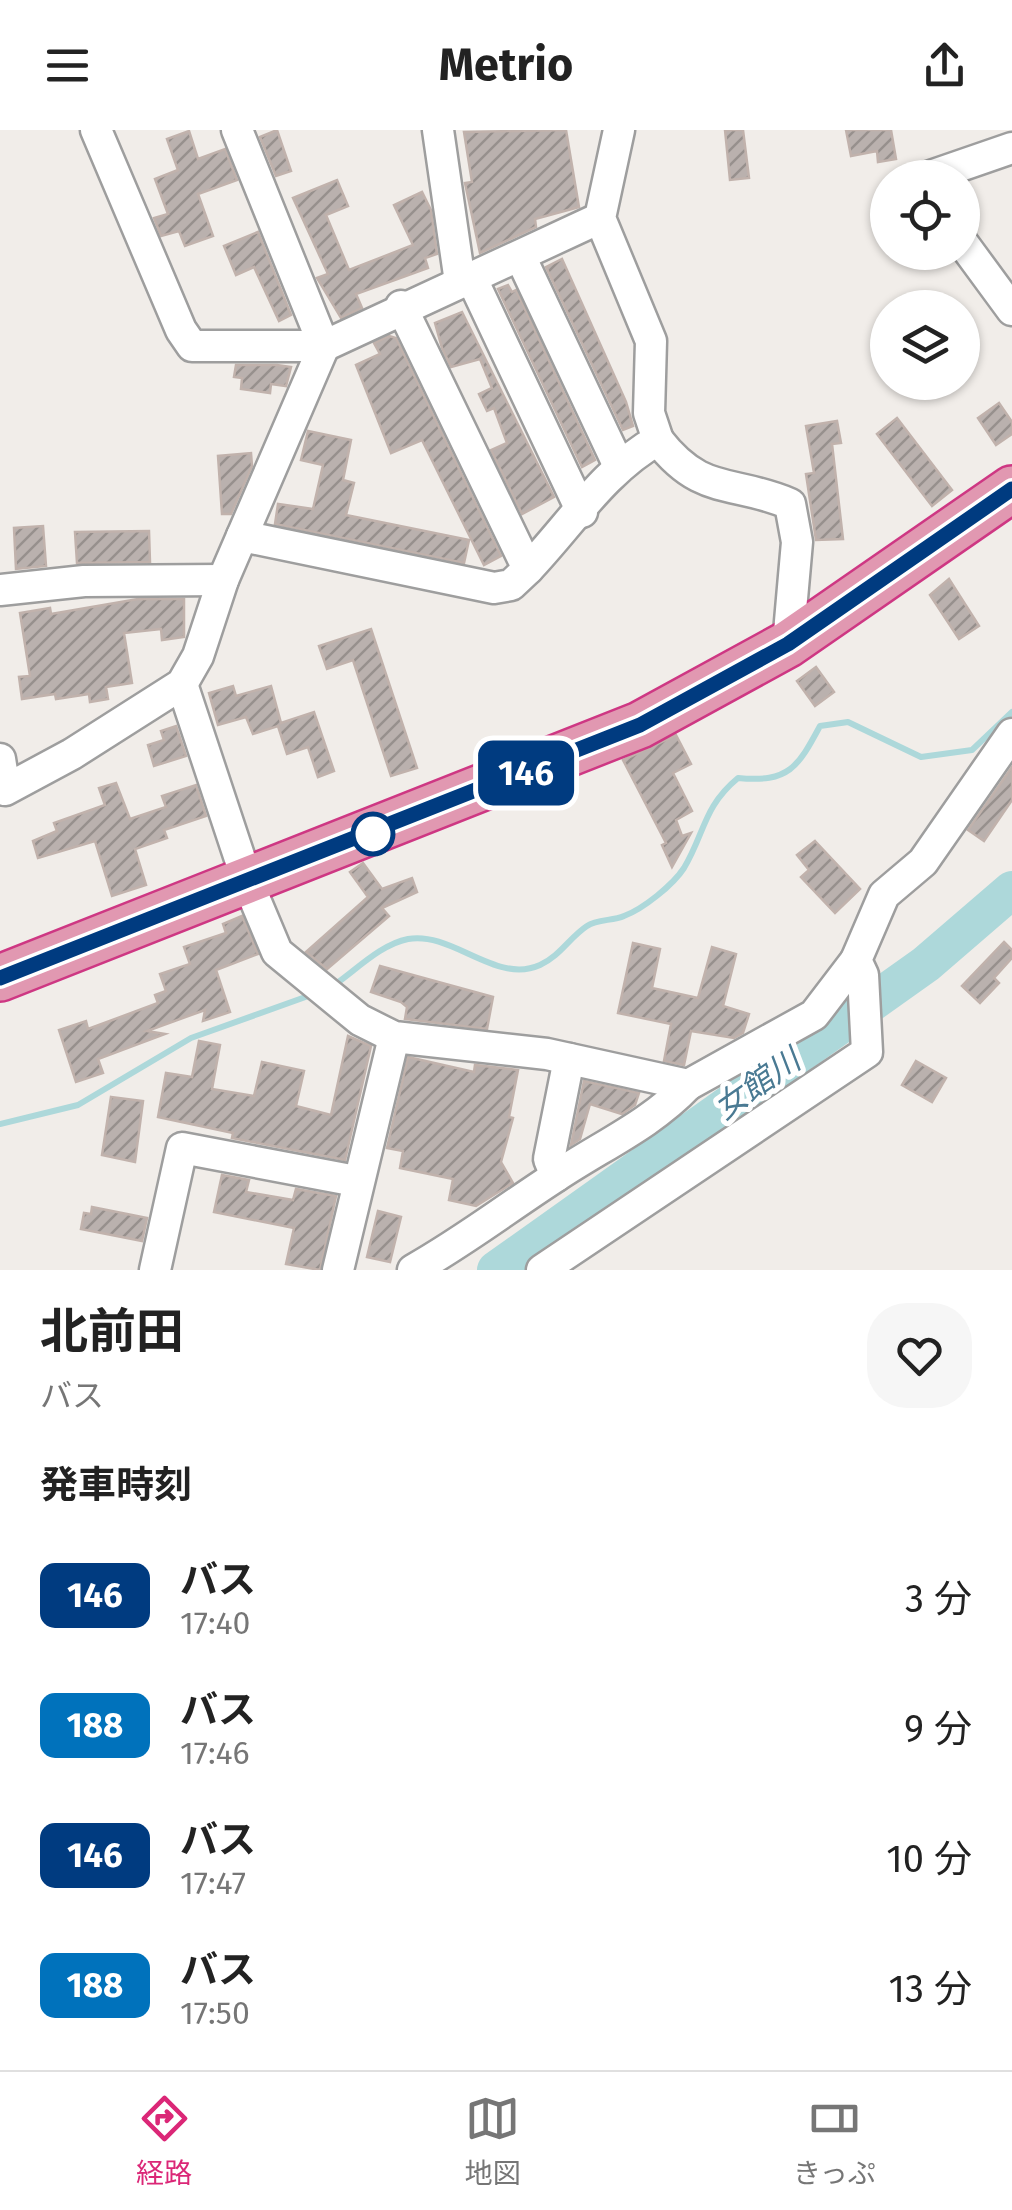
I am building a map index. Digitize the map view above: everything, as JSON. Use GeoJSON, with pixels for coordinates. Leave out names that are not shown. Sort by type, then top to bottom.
{"type":"FeatureCollection","features":[{"type":"Feature","properties":{"kind":"highway"},"geometry":{"type":"LineString","coordinates":[[0,978],[640,725],[788,644],[1012,489]]}},
{"type":"Feature","properties":{"kind":"street"},"geometry":{"type":"LineString","coordinates":[[96,130],[192,346],[324,346],[401,306],[521,258],[600,218]]}},
{"type":"Feature","properties":{"kind":"street"},"geometry":{"type":"LineString","coordinates":[[0,759],[5,790],[182,684],[198,656],[223,580],[324,346],[237,130]]}},
{"type":"Feature","properties":{"kind":"street"},"geometry":{"type":"LineString","coordinates":[[438,130],[466,280],[582,512]]}},
{"type":"Feature","properties":{"kind":"street"},"geometry":{"type":"LineString","coordinates":[[620,130],[600,218],[652,340],[649,413],[658,440],[677,464],[701,480],[790,504],[798,542],[788,644]]}},
{"type":"Feature","properties":{"kind":"street"},"geometry":{"type":"LineString","coordinates":[[978,160],[1012,148]]}},
{"type":"Feature","properties":{"kind":"street"},"geometry":{"type":"LineString","coordinates":[[521,258],[618,464]]}},
{"type":"Feature","properties":{"kind":"street"},"geometry":{"type":"LineString","coordinates":[[980,266],[1012,310]]}},
{"type":"Feature","properties":{"kind":"street"},"geometry":{"type":"LineString","coordinates":[[401,306],[528,569]]}},
{"type":"Feature","properties":{"kind":"street"},"geometry":{"type":"LineString","coordinates":[[242,536],[494,588],[511,585],[582,512],[618,464],[658,440]]}},
{"type":"Feature","properties":{"kind":"street"},"geometry":{"type":"LineString","coordinates":[[0,590],[84,580],[223,580]]}},
{"type":"Feature","properties":{"kind":"street"},"geometry":{"type":"LineString","coordinates":[[182,684],[248,883],[277,952],[360,1020],[394,1037],[569,1059],[688,1085]]}},
{"type":"Feature","properties":{"kind":"street"},"geometry":{"type":"LineString","coordinates":[[542,1270],[868,1044],[860,968],[884,895],[923,862],[1012,734]]}},
{"type":"Feature","properties":{"kind":"street"},"geometry":{"type":"LineString","coordinates":[[412,1270],[470,1238],[556,1176],[662,1112],[688,1085],[814,1015],[860,968]]}},
{"type":"Feature","properties":{"kind":"street"},"geometry":{"type":"LineString","coordinates":[[338,1270],[356,1181],[394,1037]]}},
{"type":"Feature","properties":{"kind":"street"},"geometry":{"type":"LineString","coordinates":[[556,1176],[548,1159],[569,1059]]}},
{"type":"Feature","properties":{"kind":"street"},"geometry":{"type":"LineString","coordinates":[[156,1270],[182,1148],[356,1181]]}},
{"type":"Feature","properties":{"kind":"building"},"geometry":{"type":"Polygon","coordinates":[[[277,130],[291,171],[276,176],[260,137],[277,130]]]}},
{"type":"Feature","properties":{"kind":"building"},"geometry":{"type":"Polygon","coordinates":[[[566,130],[579,207],[535,219],[536,227],[480,253],[465,183],[472,182],[464,132],[566,130]]]}},
{"type":"Feature","properties":{"kind":"building"},"geometry":{"type":"Polygon","coordinates":[[[725,130],[743,130],[749,178],[730,180],[725,130]]]}},
{"type":"Feature","properties":{"kind":"building"},"geometry":{"type":"Polygon","coordinates":[[[846,130],[891,130],[896,159],[878,160],[877,151],[851,156],[846,130]]]}},
{"type":"Feature","properties":{"kind":"building"},"geometry":{"type":"Polygon","coordinates":[[[189,131],[198,159],[225,149],[237,180],[198,194],[213,236],[185,246],[179,231],[161,236],[154,218],[168,214],[155,179],[178,170],[167,139],[189,131]]]}},
{"type":"Feature","properties":{"kind":"building"},"geometry":{"type":"Polygon","coordinates":[[[337,180],[348,206],[326,215],[349,270],[413,245],[394,205],[422,192],[431,210],[437,254],[425,258],[428,268],[356,294],[362,308],[341,318],[317,278],[328,274],[293,198],[337,180]]]}},
{"type":"Feature","properties":{"kind":"building"},"geometry":{"type":"Polygon","coordinates":[[[258,232],[291,315],[279,321],[254,267],[236,275],[224,246],[258,232]]]}},
{"type":"Feature","properties":{"kind":"building"},"geometry":{"type":"Polygon","coordinates":[[[562,259],[626,402],[633,426],[623,430],[546,267],[562,259]]]}},
{"type":"Feature","properties":{"kind":"building"},"geometry":{"type":"Polygon","coordinates":[[[508,285],[512,292],[516,290],[595,460],[582,467],[498,289],[508,285]]]}},
{"type":"Feature","properties":{"kind":"building"},"geometry":{"type":"Polygon","coordinates":[[[462,312],[554,497],[522,514],[491,450],[507,443],[494,408],[487,411],[479,394],[492,388],[480,359],[451,367],[442,348],[435,323],[462,312]]]}},
{"type":"Feature","properties":{"kind":"building"},"geometry":{"type":"Polygon","coordinates":[[[389,336],[396,338],[501,556],[484,565],[422,440],[391,453],[356,365],[380,354],[374,343],[389,336]]]}},
{"type":"Feature","properties":{"kind":"building"},"geometry":{"type":"Polygon","coordinates":[[[236,365],[291,367],[286,386],[271,384],[270,393],[241,389],[242,378],[234,377],[236,365]]]}},
{"type":"Feature","properties":{"kind":"building"},"geometry":{"type":"Polygon","coordinates":[[[999,403],[1012,422],[1012,434],[996,445],[978,418],[999,403]]]}},
{"type":"Feature","properties":{"kind":"building"},"geometry":{"type":"Polygon","coordinates":[[[897,418],[952,490],[932,506],[877,434],[897,418]]]}},
{"type":"Feature","properties":{"kind":"building"},"geometry":{"type":"Polygon","coordinates":[[[837,421],[841,443],[832,444],[843,539],[816,540],[806,474],[814,473],[806,426],[837,421]]]}},
{"type":"Feature","properties":{"kind":"building"},"geometry":{"type":"Polygon","coordinates":[[[308,431],[351,440],[343,480],[354,483],[346,515],[469,540],[464,563],[275,524],[278,504],[313,509],[323,465],[301,460],[308,431]]]}},
{"type":"Feature","properties":{"kind":"building"},"geometry":{"type":"Polygon","coordinates":[[[251,453],[252,466],[231,514],[222,514],[218,456],[251,453]]]}},
{"type":"Feature","properties":{"kind":"building"},"geometry":{"type":"Polygon","coordinates":[[[43,526],[46,566],[16,569],[14,528],[43,526]]]}},
{"type":"Feature","properties":{"kind":"building"},"geometry":{"type":"Polygon","coordinates":[[[149,531],[150,562],[77,563],[75,532],[149,531]]]}},
{"type":"Feature","properties":{"kind":"building"},"geometry":{"type":"Polygon","coordinates":[[[949,579],[979,626],[959,639],[930,595],[949,579]]]}},
{"type":"Feature","properties":{"kind":"building"},"geometry":{"type":"Polygon","coordinates":[[[138,599],[184,599],[184,637],[162,640],[161,629],[124,633],[132,683],[106,687],[108,699],[90,702],[89,694],[22,699],[19,677],[30,676],[20,613],[50,608],[51,614],[138,599]]]}},
{"type":"Feature","properties":{"kind":"building"},"geometry":{"type":"Polygon","coordinates":[[[371,629],[417,768],[391,776],[353,660],[327,669],[319,646],[371,629]]]}},
{"type":"Feature","properties":{"kind":"building"},"geometry":{"type":"Polygon","coordinates":[[[816,667],[834,692],[815,706],[797,681],[816,667]]]}},
{"type":"Feature","properties":{"kind":"building"},"geometry":{"type":"Polygon","coordinates":[[[233,686],[236,696],[271,686],[281,723],[314,712],[334,771],[318,777],[308,747],[287,754],[278,726],[253,734],[246,717],[218,725],[209,693],[233,686]]]}},
{"type":"Feature","properties":{"kind":"building"},"geometry":{"type":"Polygon","coordinates":[[[176,726],[186,756],[154,766],[148,745],[164,740],[161,731],[176,726]]]}},
{"type":"Feature","properties":{"kind":"building"},"geometry":{"type":"Polygon","coordinates":[[[676,735],[691,764],[673,773],[692,811],[676,820],[682,836],[691,833],[672,867],[662,845],[666,843],[623,760],[676,735]]]}},
{"type":"Feature","properties":{"kind":"building"},"geometry":{"type":"Polygon","coordinates":[[[1012,767],[1012,800],[984,841],[968,830],[1012,767]]]}},
{"type":"Feature","properties":{"kind":"building"},"geometry":{"type":"Polygon","coordinates":[[[116,783],[130,819],[166,807],[162,796],[196,785],[206,816],[164,830],[167,838],[135,849],[146,885],[112,896],[95,841],[38,858],[33,841],[57,831],[54,823],[105,805],[99,788],[116,783]]]}},
{"type":"Feature","properties":{"kind":"building"},"geometry":{"type":"Polygon","coordinates":[[[815,841],[860,889],[835,913],[801,877],[809,870],[797,855],[815,841]]]}},
{"type":"Feature","properties":{"kind":"building"},"geometry":{"type":"Polygon","coordinates":[[[363,863],[382,889],[412,878],[417,892],[382,908],[389,916],[327,969],[306,952],[368,897],[350,872],[363,863]]]}},
{"type":"Feature","properties":{"kind":"building"},"geometry":{"type":"Polygon","coordinates":[[[242,916],[258,954],[216,970],[230,1012],[203,1021],[205,1010],[147,1031],[165,1034],[98,1059],[103,1073],[76,1082],[59,1030],[86,1021],[88,1029],[158,1003],[155,995],[166,991],[160,974],[190,964],[184,947],[226,933],[223,924],[242,916]]]}},
{"type":"Feature","properties":{"kind":"building"},"geometry":{"type":"Polygon","coordinates":[[[1004,942],[1012,950],[1012,958],[994,978],[999,983],[980,1003],[962,986],[1004,942]]]}},
{"type":"Feature","properties":{"kind":"building"},"geometry":{"type":"Polygon","coordinates":[[[633,943],[660,949],[652,988],[698,998],[712,947],[736,954],[723,1006],[749,1014],[743,1033],[734,1038],[691,1031],[684,1065],[664,1061],[671,1024],[618,1013],[633,943]]]}},
{"type":"Feature","properties":{"kind":"building"},"geometry":{"type":"Polygon","coordinates":[[[380,966],[493,997],[487,1029],[405,1019],[407,1007],[401,1002],[371,992],[380,966]]]}},
{"type":"Feature","properties":{"kind":"building"},"geometry":{"type":"Polygon","coordinates":[[[348,1036],[371,1046],[345,1160],[232,1138],[233,1133],[158,1117],[166,1073],[192,1077],[199,1041],[220,1045],[212,1089],[254,1096],[262,1062],[304,1071],[296,1106],[331,1115],[348,1036]]]}},
{"type":"Feature","properties":{"kind":"building"},"geometry":{"type":"Polygon","coordinates":[[[408,1057],[474,1072],[475,1065],[518,1070],[509,1117],[513,1118],[501,1162],[513,1183],[476,1206],[449,1200],[453,1179],[400,1168],[403,1151],[387,1148],[408,1057]]]}},
{"type":"Feature","properties":{"kind":"building"},"geometry":{"type":"Polygon","coordinates":[[[916,1061],[946,1078],[932,1102],[902,1085],[916,1061]]]}},
{"type":"Feature","properties":{"kind":"building"},"geometry":{"type":"Polygon","coordinates":[[[584,1081],[639,1093],[635,1105],[622,1114],[590,1104],[580,1139],[571,1145],[584,1081]]]}},
{"type":"Feature","properties":{"kind":"building"},"geometry":{"type":"Polygon","coordinates":[[[111,1097],[143,1101],[135,1162],[102,1155],[111,1097]]]}},
{"type":"Feature","properties":{"kind":"building"},"geometry":{"type":"Polygon","coordinates":[[[222,1175],[249,1180],[246,1192],[293,1200],[296,1189],[336,1196],[320,1270],[286,1264],[294,1228],[214,1212],[222,1175]]]}},
{"type":"Feature","properties":{"kind":"building"},"geometry":{"type":"Polygon","coordinates":[[[92,1207],[147,1218],[142,1241],[81,1229],[84,1213],[91,1214],[92,1207]]]}},
{"type":"Feature","properties":{"kind":"building"},"geometry":{"type":"Polygon","coordinates":[[[378,1211],[401,1217],[390,1262],[367,1257],[378,1211]]]}},
{"type":"Feature","properties":{"kind":"waterway"},"geometry":{"type":"LineString","coordinates":[[337,983],[380,951],[408,939],[441,942],[507,968],[540,965],[587,926],[632,913],[665,889],[684,868],[711,810],[726,789],[738,778],[769,778],[790,769],[820,726],[848,722],[921,757],[972,750],[1012,712]]}},
{"type":"Feature","properties":{"kind":"waterway","name":"女館川"},"geometry":{"type":"LineString","coordinates":[[496,1270],[926,964],[1012,890]]}},
{"type":"Feature","properties":{"kind":"waterway"},"geometry":{"type":"LineString","coordinates":[[0,1124],[78,1105],[191,1038],[311,995]]}},
{"type":"Feature","properties":{"kind":"bus line","name":"146"},"geometry":{"type":"LineString","coordinates":[[0,978],[485,790],[640,725],[788,644],[1012,489]]}}]}
